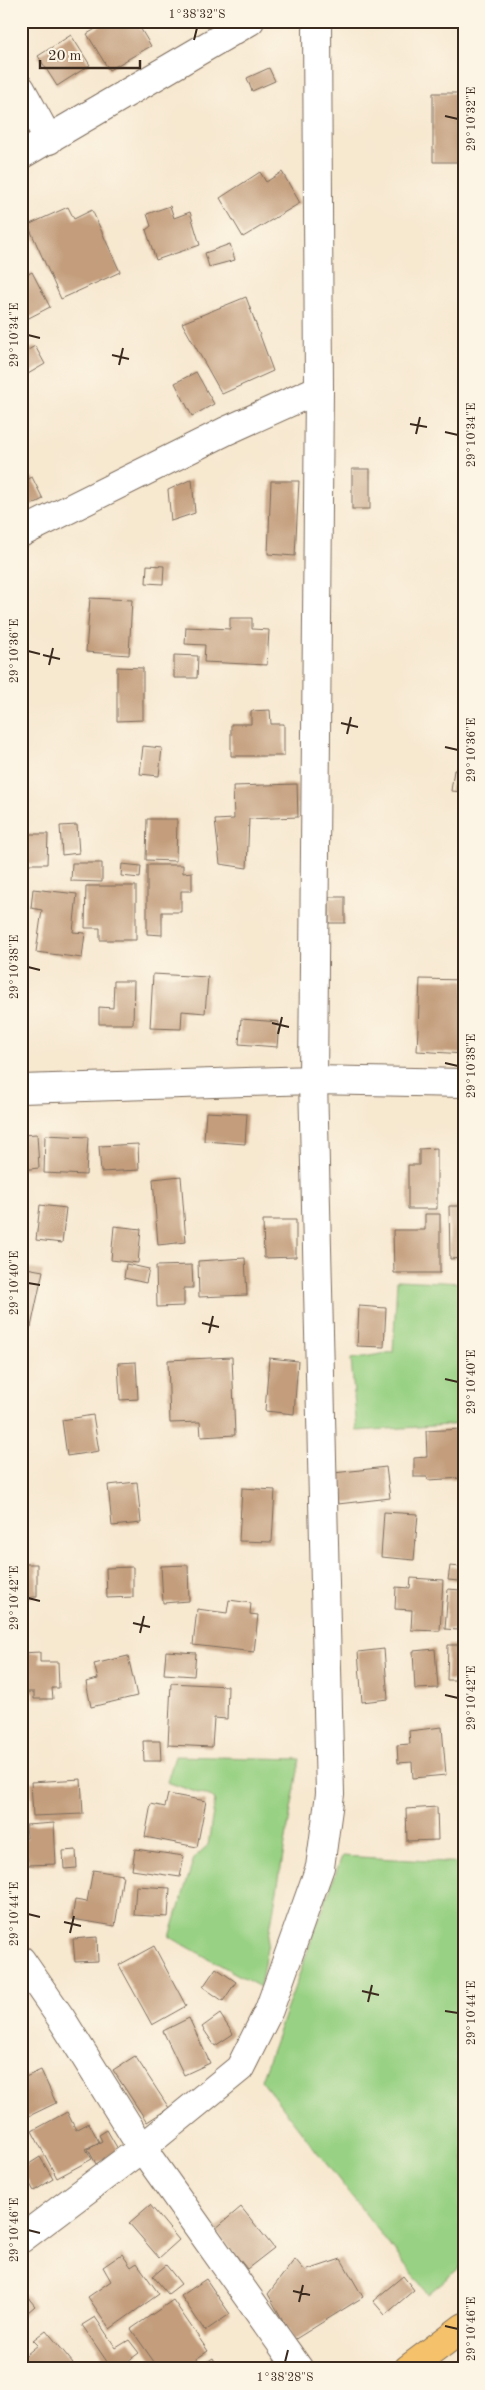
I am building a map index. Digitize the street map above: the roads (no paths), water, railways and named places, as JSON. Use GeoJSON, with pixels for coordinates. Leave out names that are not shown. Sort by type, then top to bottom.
{"type":"FeatureCollection","features":[{"type":"Feature","properties":{"kind":"highway"},"geometry":{"type":"LineString","coordinates":[[414,2367],[464,2327]]}},
{"type":"Feature","properties":{"kind":"street"},"geometry":{"type":"LineString","coordinates":[[21,155],[250,21]]}},
{"type":"Feature","properties":{"kind":"street"},"geometry":{"type":"LineString","coordinates":[[21,2239],[142,2148],[240,2068],[269,2010],[320,1867],[330,1794],[313,1080],[319,390],[317,21]]}},
{"type":"Feature","properties":{"kind":"street"},"geometry":{"type":"LineString","coordinates":[[21,89],[49,140]]}},
{"type":"Feature","properties":{"kind":"street"},"geometry":{"type":"LineString","coordinates":[[21,533],[226,431],[319,390]]}},
{"type":"Feature","properties":{"kind":"street"},"geometry":{"type":"LineString","coordinates":[[21,1090],[313,1080],[464,1082]]}},
{"type":"Feature","properties":{"kind":"street"},"geometry":{"type":"LineString","coordinates":[[21,1960],[61,2018],[142,2148],[300,2369]]}}]}
